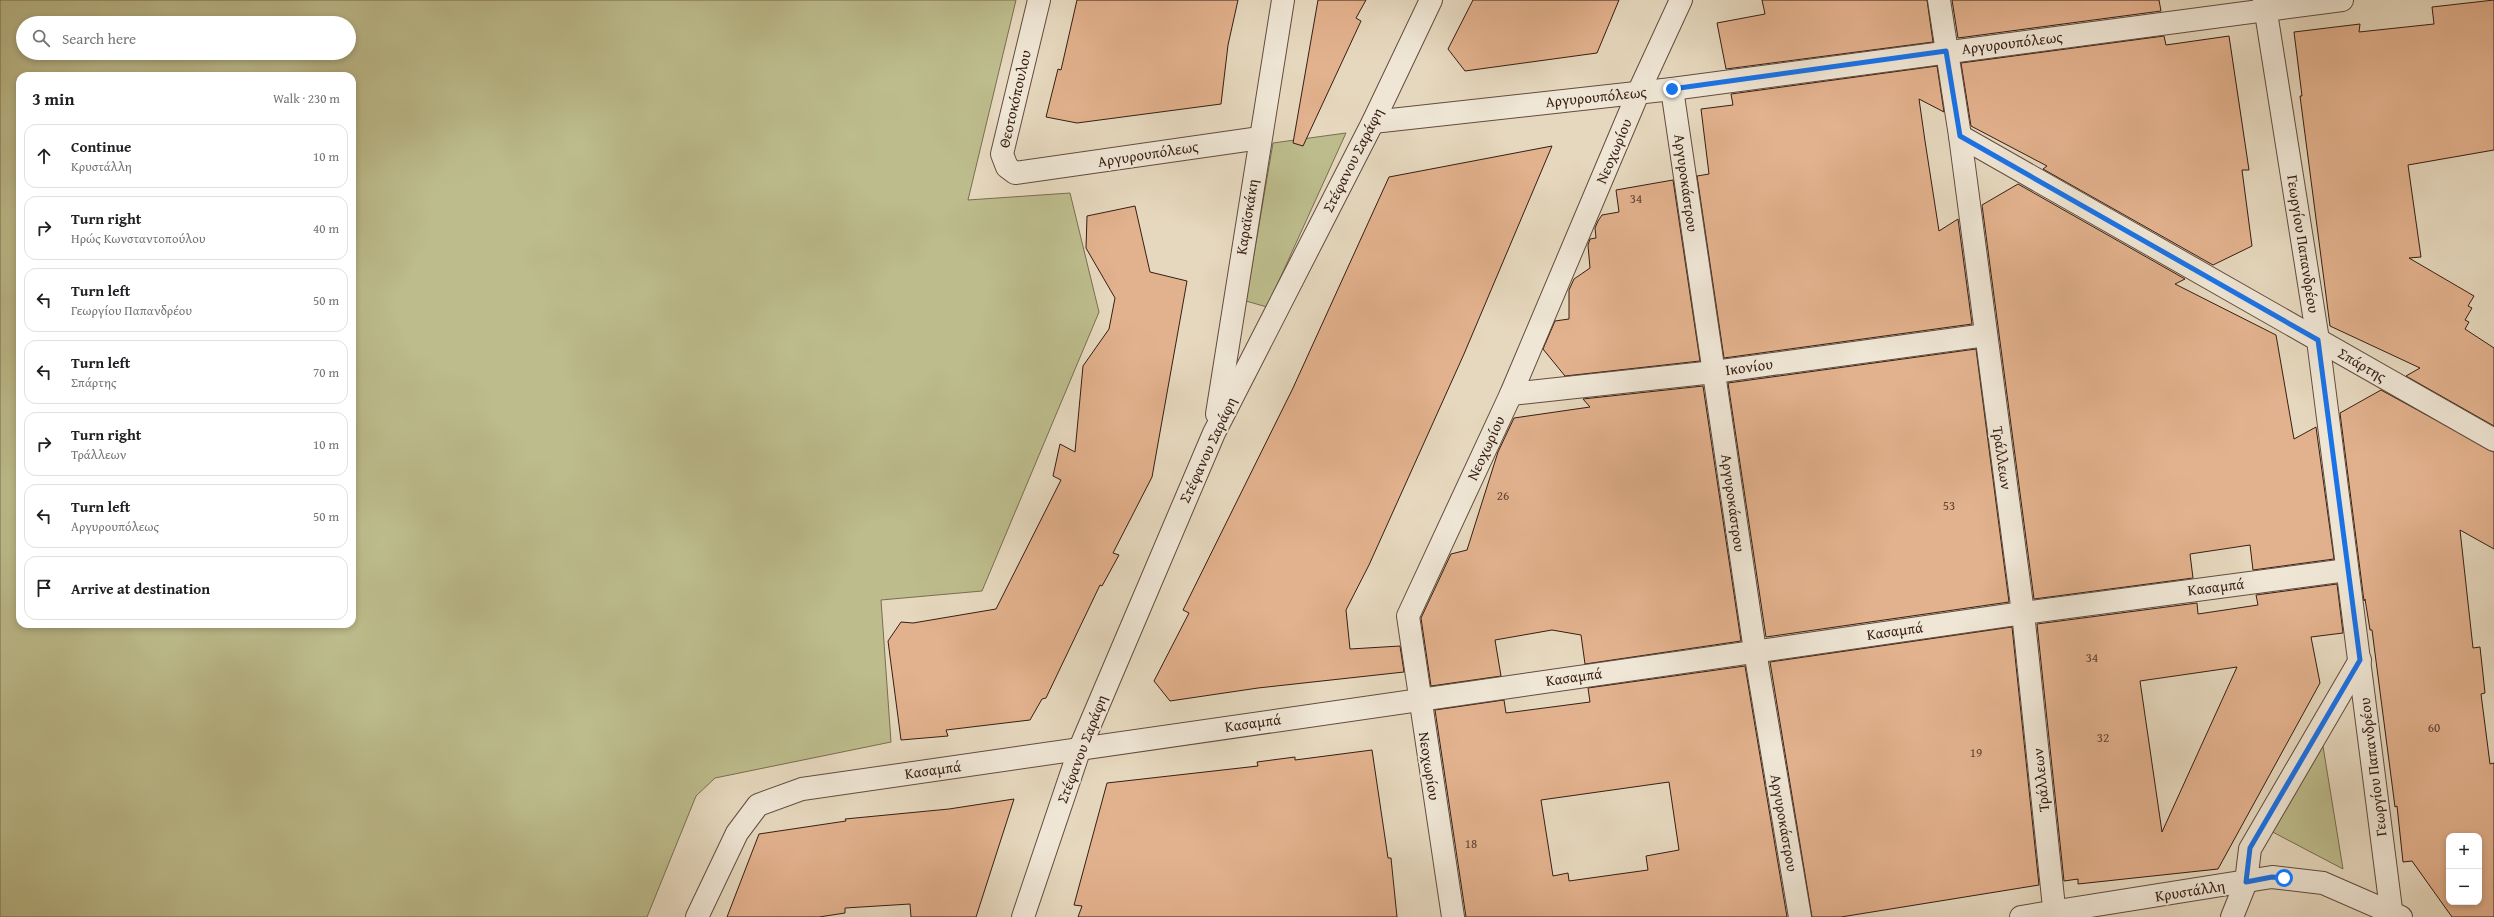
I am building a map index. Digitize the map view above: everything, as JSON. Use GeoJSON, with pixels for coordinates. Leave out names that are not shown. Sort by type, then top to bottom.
{"type":"FeatureCollection","features":[{"type":"Feature","properties":{"kind":"street","name":"Θεοτοκόπουλου"},"geometry":{"type":"LineString","coordinates":[[1036,171],[1015,173],[1007,167],[1002,154],[1039,0]]}},
{"type":"Feature","properties":{"kind":"street","name":"Καραϊσκάκη"},"geometry":{"type":"LineString","coordinates":[[1214,433],[1283,0]]}},
{"type":"Feature","properties":{"kind":"street","name":"Στέφανου Σαράφη"},"geometry":{"type":"LineString","coordinates":[[1023,917],[1080,748],[1214,433],[1373,122],[1431,0]]}},
{"type":"Feature","properties":{"kind":"street","name":"Νεοχωρίου"},"geometry":{"type":"LineString","coordinates":[[1453,917],[1419,699],[1408,616],[1511,394],[1639,91],[1681,0]]}},
{"type":"Feature","properties":{"kind":"street","name":"Τράλλεων"},"geometry":{"type":"LineString","coordinates":[[1939,0],[1960,136],[2023,613],[2055,914]]}},
{"type":"Feature","properties":{"kind":"street","name":"Αργυρουπόλεως"},"geometry":{"type":"LineString","coordinates":[[1373,122],[1639,91],[1672,89],[2265,6],[2342,0]]}},
{"type":"Feature","properties":{"kind":"street","name":"Γεωργίου Παπανδρέου"},"geometry":{"type":"LineString","coordinates":[[2265,6],[2318,340],[2347,570],[2394,915]]}},
{"type":"Feature","properties":{"kind":"street","name":"Αργυροκάστρου"},"geometry":{"type":"LineString","coordinates":[[1672,89],[1755,651],[1800,917]]}},
{"type":"Feature","properties":{"kind":"street","name":"Σπάρτης"},"geometry":{"type":"LineString","coordinates":[[1960,136],[2494,440]]}},
{"type":"Feature","properties":{"kind":"street","name":"Αργυρουπόλεως"},"geometry":{"type":"LineString","coordinates":[[1036,171],[1260,138]]}},
{"type":"Feature","properties":{"kind":"street","name":"Ικονίου"},"geometry":{"type":"LineString","coordinates":[[1511,394],[1714,372],[1986,335]]}},
{"type":"Feature","properties":{"kind":"street","name":"Κασαμπά"},"geometry":{"type":"LineString","coordinates":[[697,917],[737,833],[758,806],[802,789],[2023,613],[2347,570]]}},
{"type":"Feature","properties":{"kind":"street"},"geometry":{"type":"LineString","coordinates":[[2232,917],[2246,882],[2250,848],[2360,660]]}},
{"type":"Feature","properties":{"kind":"street","name":"Κρυστάλλη"},"geometry":{"type":"LineString","coordinates":[[2021,917],[2055,914],[2272,877],[2323,883],[2394,915]]}},
{"type":"Feature","properties":{"kind":"shaded area"},"geometry":{"type":"Polygon","coordinates":[[[0,0],[1016,0],[968,200],[1070,193],[1099,312],[982,591],[881,600],[891,742],[715,778],[696,796],[647,917],[0,917],[0,0]]]}},
{"type":"Feature","properties":{"kind":"shaded area"},"geometry":{"type":"Polygon","coordinates":[[[1346,133],[1267,307],[1246,301],[1273,143],[1346,133]]]}},
{"type":"Feature","properties":{"kind":"shaded area"},"geometry":{"type":"Polygon","coordinates":[[[2321,734],[2343,869],[2265,828],[2321,734]]]}},
{"type":"Feature","properties":{"kind":"building"},"geometry":{"type":"Polygon","coordinates":[[[1077,0],[1238,0],[1228,45],[1221,104],[1077,123],[1046,117],[1058,69],[1061,70],[1077,0]]]}},
{"type":"Feature","properties":{"kind":"building"},"geometry":{"type":"Polygon","coordinates":[[[1318,0],[1366,0],[1356,18],[1361,21],[1303,146],[1293,143],[1318,0]]]}},
{"type":"Feature","properties":{"kind":"building"},"geometry":{"type":"Polygon","coordinates":[[[1473,0],[1619,0],[1597,53],[1465,71],[1448,49],[1473,0]]]}},
{"type":"Feature","properties":{"kind":"building"},"geometry":{"type":"Polygon","coordinates":[[[1762,0],[1927,0],[1933,42],[1726,69],[1717,23],[1765,14],[1762,0]]]}},
{"type":"Feature","properties":{"kind":"building"},"geometry":{"type":"Polygon","coordinates":[[[1952,0],[2159,0],[2161,11],[1958,38],[1952,0]]]}},
{"type":"Feature","properties":{"kind":"building"},"geometry":{"type":"Polygon","coordinates":[[[2494,0],[2494,150],[2408,165],[2421,257],[2409,258],[2474,296],[2468,306],[2472,308],[2465,320],[2469,322],[2465,329],[2494,348],[2494,426],[2406,376],[2420,368],[2330,326],[2300,96],[2302,96],[2294,32],[2360,24],[2359,32],[2434,24],[2432,7],[2494,0]]]}},
{"type":"Feature","properties":{"kind":"building"},"geometry":{"type":"Polygon","coordinates":[[[2164,36],[2166,45],[2229,36],[2249,170],[2242,170],[2252,246],[2213,265],[2043,169],[2047,166],[1971,126],[1961,63],[2164,36]]]}},
{"type":"Feature","properties":{"kind":"building"},"geometry":{"type":"Polygon","coordinates":[[[1937,66],[1944,112],[1919,99],[1939,231],[1958,219],[1972,324],[1724,358],[1697,176],[1709,174],[1701,109],[1733,105],[1731,94],[1937,66]]]}},
{"type":"Feature","properties":{"kind":"building"},"geometry":{"type":"Polygon","coordinates":[[[1552,146],[1464,354],[1369,565],[1346,610],[1350,649],[1400,646],[1404,672],[1258,688],[1170,701],[1154,681],[1189,613],[1183,610],[1293,388],[1389,177],[1552,146]]]}},
{"type":"Feature","properties":{"kind":"building"},"geometry":{"type":"Polygon","coordinates":[[[1673,180],[1700,361],[1565,376],[1543,349],[1555,321],[1569,319],[1569,290],[1574,279],[1590,268],[1588,245],[1590,239],[1596,238],[1595,228],[1598,221],[1602,215],[1619,212],[1616,190],[1673,180]]]}},
{"type":"Feature","properties":{"kind":"building"},"geometry":{"type":"Polygon","coordinates":[[[2018,184],[2185,279],[2175,284],[2276,335],[2294,439],[2316,427],[2334,559],[2253,570],[2250,545],[2190,554],[2193,578],[2034,599],[1982,205],[2018,184]]]}},
{"type":"Feature","properties":{"kind":"building"},"geometry":{"type":"Polygon","coordinates":[[[1135,206],[1150,272],[1187,281],[1152,477],[1113,553],[1119,555],[1102,586],[1100,585],[1046,698],[1042,699],[1030,720],[946,730],[948,736],[901,740],[888,641],[901,622],[913,623],[996,609],[1061,480],[1053,476],[1060,444],[1075,452],[1083,366],[1109,329],[1115,298],[1086,248],[1087,216],[1135,206]]]}},
{"type":"Feature","properties":{"kind":"building"},"geometry":{"type":"Polygon","coordinates":[[[1976,349],[2009,602],[1766,637],[1728,383],[1976,349]]]}},
{"type":"Feature","properties":{"kind":"building"},"geometry":{"type":"Polygon","coordinates":[[[1703,386],[1741,641],[1585,664],[1581,635],[1552,630],[1495,640],[1501,676],[1431,686],[1421,618],[1451,554],[1467,550],[1498,452],[1514,418],[1590,407],[1583,399],[1703,386]]]}},
{"type":"Feature","properties":{"kind":"building"},"geometry":{"type":"Polygon","coordinates":[[[2381,390],[2494,452],[2494,549],[2460,530],[2473,648],[2480,647],[2485,693],[2481,694],[2490,764],[2494,763],[2494,917],[2452,917],[2412,861],[2403,862],[2397,806],[2395,807],[2372,630],[2370,630],[2365,599],[2364,601],[2340,413],[2381,390]]]}},
{"type":"Feature","properties":{"kind":"building"},"geometry":{"type":"Polygon","coordinates":[[[2337,584],[2343,633],[2311,637],[2320,683],[2218,869],[2078,884],[2078,879],[2064,881],[2037,624],[2197,603],[2198,614],[2258,605],[2256,595],[2337,584]],[[2237,667],[2140,681],[2162,832],[2237,667]]]}},
{"type":"Feature","properties":{"kind":"building"},"geometry":{"type":"Polygon","coordinates":[[[2012,627],[2039,885],[1841,917],[1812,917],[1770,662],[2012,627]]]}},
{"type":"Feature","properties":{"kind":"building"},"geometry":{"type":"Polygon","coordinates":[[[1745,666],[1787,917],[1466,917],[1435,710],[1504,700],[1506,713],[1590,702],[1588,688],[1745,666]],[[1669,782],[1541,800],[1553,876],[1568,873],[1569,881],[1648,870],[1646,856],[1679,850],[1669,782]]]}},
{"type":"Feature","properties":{"kind":"building"},"geometry":{"type":"Polygon","coordinates":[[[1372,750],[1388,858],[1391,858],[1397,917],[1078,917],[1082,906],[1074,905],[1107,783],[1258,766],[1257,762],[1295,757],[1295,760],[1372,750]]]}},
{"type":"Feature","properties":{"kind":"building"},"geometry":{"type":"Polygon","coordinates":[[[1014,799],[976,917],[911,917],[910,904],[845,908],[845,913],[819,917],[727,917],[759,834],[846,821],[845,819],[949,809],[1014,799]]]}},
{"type":"Feature","properties":{"kind":"route"},"geometry":{"type":"LineString","coordinates":[[1672,89],[1946,51],[1960,136],[2318,340],[2360,660],[2250,848],[2246,882],[2272,877],[2284,878]]}}]}
